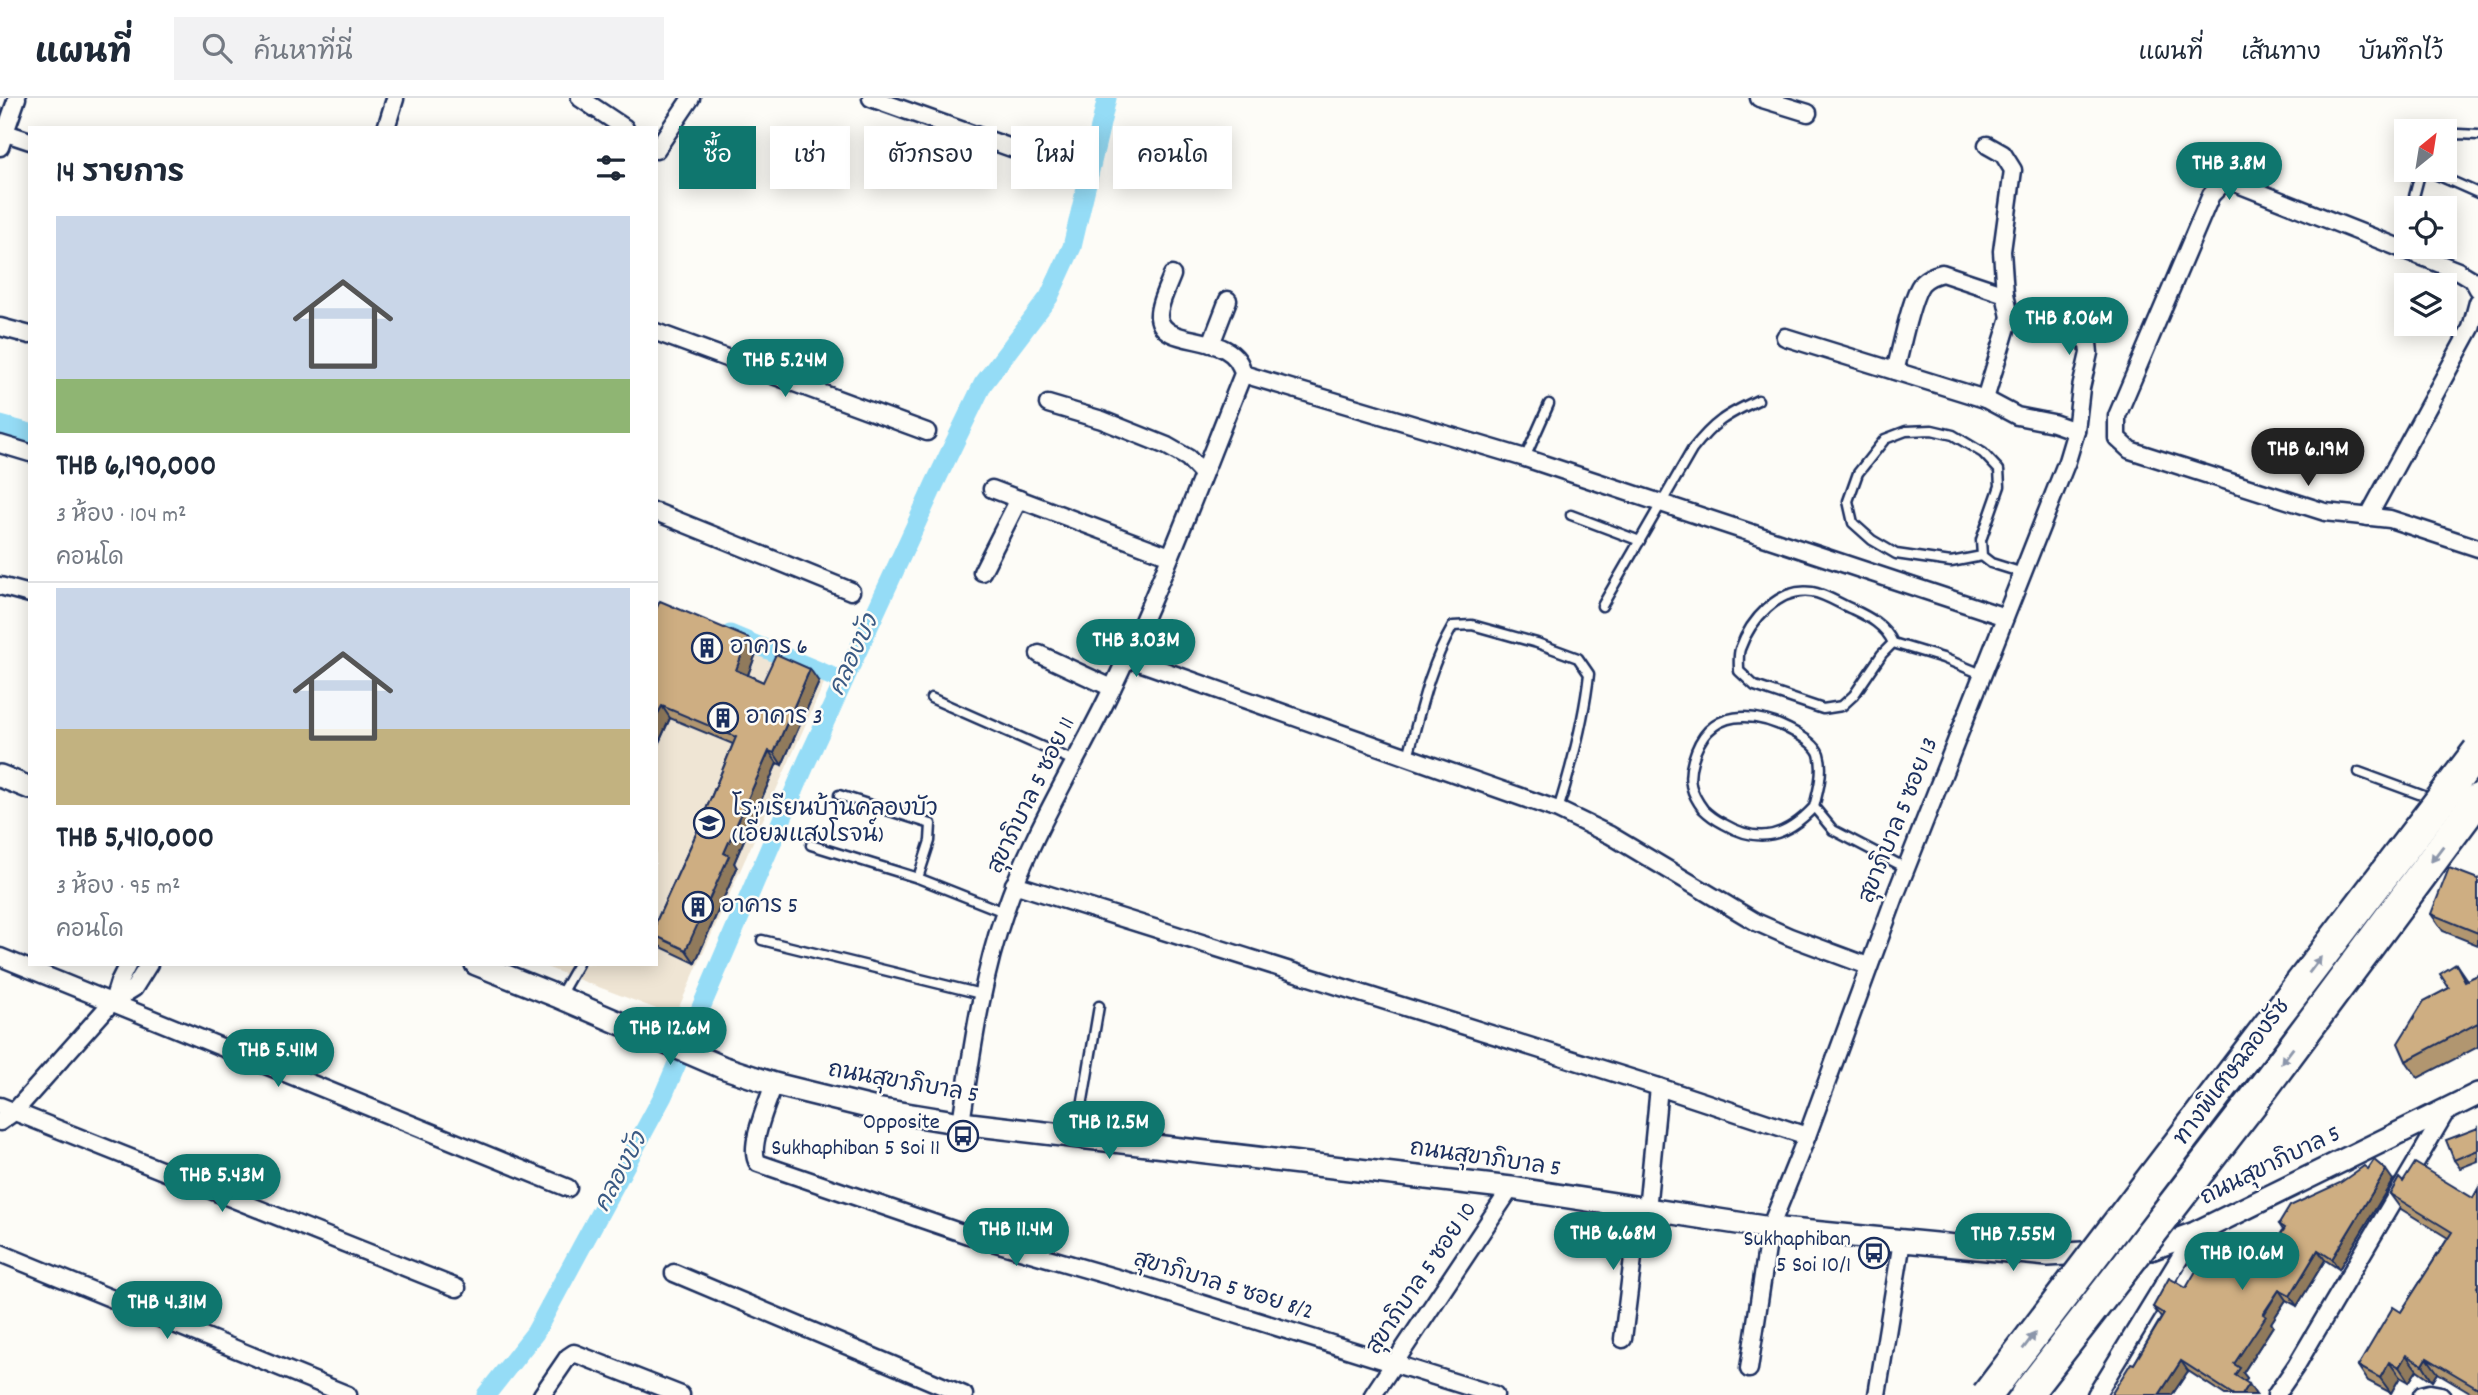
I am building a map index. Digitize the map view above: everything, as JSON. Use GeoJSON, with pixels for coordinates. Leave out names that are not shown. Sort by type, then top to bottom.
{"type":"FeatureCollection","features":[{"type":"Feature","properties":{"kind":"highway","name":"ทางพิเศษฉลองรัช"},"geometry":{"type":"LineString","coordinates":[[1987,1395],[2478,751]]}},
{"type":"Feature","properties":{"kind":"highway","name":"ทางพิเศษฉลองรัช"},"geometry":{"type":"LineString","coordinates":[[2026,1395],[2242,1115],[2478,799]]}},
{"type":"Feature","properties":{"kind":"street"},"geometry":{"type":"LineString","coordinates":[[17,98],[2,136],[28,141]]}},
{"type":"Feature","properties":{"kind":"street"},"geometry":{"type":"LineString","coordinates":[[387,126],[394,98]]}},
{"type":"Feature","properties":{"kind":"street"},"geometry":{"type":"LineString","coordinates":[[580,98],[622,126]]}},
{"type":"Feature","properties":{"kind":"street"},"geometry":{"type":"LineString","coordinates":[[658,148],[691,98]]}},
{"type":"Feature","properties":{"kind":"street"},"geometry":{"type":"LineString","coordinates":[[871,98],[1011,148]]}},
{"type":"Feature","properties":{"kind":"street"},"geometry":{"type":"LineString","coordinates":[[1759,98],[1808,113]]}},
{"type":"Feature","properties":{"kind":"street"},"geometry":{"type":"LineString","coordinates":[[1984,399],[2010,317],[2005,294],[2002,251],[2013,170],[2003,154],[1987,145]]}},
{"type":"Feature","properties":{"kind":"street"},"geometry":{"type":"LineString","coordinates":[[2478,289],[2473,279],[2458,271],[2233,182],[2223,183],[2211,195],[2117,416],[2117,438],[2130,450],[2325,512],[2390,519],[2478,548]]}},
{"type":"Feature","properties":{"kind":"street"},"geometry":{"type":"LineString","coordinates":[[1895,371],[1914,303],[1921,285],[1932,275],[1942,273],[2005,294]]}},
{"type":"Feature","properties":{"kind":"street"},"geometry":{"type":"LineString","coordinates":[[1172,275],[1159,316],[1163,325],[1179,336],[1225,348],[1236,355],[1243,374],[1525,458],[2005,617]]}},
{"type":"Feature","properties":{"kind":"street"},"geometry":{"type":"LineString","coordinates":[[1211,344],[1228,300]]}},
{"type":"Feature","properties":{"kind":"street"},"geometry":{"type":"LineString","coordinates":[[2368,517],[2470,328],[2478,302]]}},
{"type":"Feature","properties":{"kind":"street","name":"สุขาภิบาล 5 ซอย 13"},"geometry":{"type":"LineString","coordinates":[[1749,1369],[1770,1228],[1906,868],[2067,461],[2076,431],[2081,388],[2089,354],[2088,343],[2078,334],[2010,317]]}},
{"type":"Feature","properties":{"kind":"street"},"geometry":{"type":"LineString","coordinates":[[0,327],[28,334]]}},
{"type":"Feature","properties":{"kind":"street"},"geometry":{"type":"LineString","coordinates":[[658,333],[927,432]]}},
{"type":"Feature","properties":{"kind":"street"},"geometry":{"type":"LineString","coordinates":[[1784,337],[1984,399],[2017,415],[2076,431]]}},
{"type":"Feature","properties":{"kind":"street","name":"สุขาภิบาล 5 ซอย 11"},"geometry":{"type":"LineString","coordinates":[[961,1123],[981,994],[1014,884],[1112,688],[1170,556],[1243,374]]}},
{"type":"Feature","properties":{"kind":"street"},"geometry":{"type":"LineString","coordinates":[[1048,404],[1102,420],[1167,446],[1188,458],[1203,474]]}},
{"type":"Feature","properties":{"kind":"street"},"geometry":{"type":"LineString","coordinates":[[0,444],[28,452]]}},
{"type":"Feature","properties":{"kind":"street"},"geometry":{"type":"LineString","coordinates":[[992,489],[1170,556]]}},
{"type":"Feature","properties":{"kind":"street"},"geometry":{"type":"LineString","coordinates":[[982,572],[1019,499]]}},
{"type":"Feature","properties":{"kind":"street"},"geometry":{"type":"LineString","coordinates":[[658,513],[851,591]]}},
{"type":"Feature","properties":{"kind":"street"},"geometry":{"type":"LineString","coordinates":[[0,586],[28,593]]}},
{"type":"Feature","properties":{"kind":"street"},"geometry":{"type":"LineString","coordinates":[[1039,654],[1112,688]]}},
{"type":"Feature","properties":{"kind":"street"},"geometry":{"type":"LineString","coordinates":[[1125,657],[1558,810],[1610,835],[1756,922],[1868,967]]}},
{"type":"Feature","properties":{"kind":"street"},"geometry":{"type":"LineString","coordinates":[[0,776],[28,787]]}},
{"type":"Feature","properties":{"kind":"street"},"geometry":{"type":"LineString","coordinates":[[1014,884],[1660,1087],[1807,1136]]}},
{"type":"Feature","properties":{"kind":"street"},"geometry":{"type":"LineString","coordinates":[[0,957],[568,1188]]}},
{"type":"Feature","properties":{"kind":"street"},"geometry":{"type":"LineString","coordinates":[[113,1001],[127,966]]}},
{"type":"Feature","properties":{"kind":"street"},"geometry":{"type":"LineString","coordinates":[[0,1122],[7,1109],[113,1001],[134,988],[148,966]]}},
{"type":"Feature","properties":{"kind":"street","name":"ถนนสุขาภิบาล 5"},"geometry":{"type":"LineString","coordinates":[[481,966],[722,1067],[774,1084],[876,1109],[961,1123],[1511,1188],[1770,1228],[2048,1255],[2151,1249],[2195,1233],[2478,1094]]}},
{"type":"Feature","properties":{"kind":"street","name":"สุขาภิบาล 5 ซอย 8/2"},"geometry":{"type":"LineString","coordinates":[[774,1084],[755,1141],[753,1153],[758,1163],[968,1235],[1145,1286],[1394,1364]]}},
{"type":"Feature","properties":{"kind":"street"},"geometry":{"type":"LineString","coordinates":[[1623,1339],[1660,1087]]}},
{"type":"Feature","properties":{"kind":"street"},"geometry":{"type":"LineString","coordinates":[[7,1109],[457,1288]]}},
{"type":"Feature","properties":{"kind":"street"},"geometry":{"type":"LineString","coordinates":[[2276,1395],[2296,1366],[2447,1110]]}},
{"type":"Feature","properties":{"kind":"street","name":"สุขาภิบาล 5 ซอย 10"},"geometry":{"type":"LineString","coordinates":[[1373,1395],[1511,1188]]}},
{"type":"Feature","properties":{"kind":"street"},"geometry":{"type":"LineString","coordinates":[[2096,1395],[2195,1233]]}},
{"type":"Feature","properties":{"kind":"street"},"geometry":{"type":"LineString","coordinates":[[1877,1395],[1902,1241]]}},
{"type":"Feature","properties":{"kind":"street"},"geometry":{"type":"LineString","coordinates":[[0,1253],[348,1395]]}},
{"type":"Feature","properties":{"kind":"street"},"geometry":{"type":"LineString","coordinates":[[674,1273],[964,1395]]}},
{"type":"Feature","properties":{"kind":"street"},"geometry":{"type":"LineString","coordinates":[[542,1395],[568,1357],[574,1353],[681,1395]]}},
{"type":"Feature","properties":{"kind":"street"},"geometry":{"type":"LineString","coordinates":[[1394,1364],[1495,1395]]}},
{"type":"Feature","properties":{"kind":"street"},"geometry":{"type":"LineString","coordinates":[[2422,1395],[2441,1395]]}},
{"type":"Feature","properties":{"kind":"lane"},"geometry":{"type":"LineString","coordinates":[[2457,136],[2478,135]]}},
{"type":"Feature","properties":{"kind":"lane"},"geometry":{"type":"LineString","coordinates":[[2453,182],[2478,193]]}},
{"type":"Feature","properties":{"kind":"lane"},"geometry":{"type":"LineString","coordinates":[[1602,606],[1692,450],[1707,431],[1725,415],[1758,400]]}},
{"type":"Feature","properties":{"kind":"lane"},"geometry":{"type":"LineString","coordinates":[[1525,458],[1549,404]]}},
{"type":"Feature","properties":{"kind":"lane"},"geometry":{"type":"LineString","coordinates":[[1982,556],[1981,540],[2000,486],[1998,470],[1983,453],[1953,435],[1932,429],[1906,431],[1885,439],[1858,473],[1848,501],[1853,523],[1872,540],[1896,554],[1951,562],[1982,556],[1992,563],[2023,573]]}},
{"type":"Feature","properties":{"kind":"lane"},"geometry":{"type":"LineString","coordinates":[[1571,515],[1640,541]]}},
{"type":"Feature","properties":{"kind":"lane"},"geometry":{"type":"LineString","coordinates":[[1811,592],[1838,603],[1888,631],[1893,643],[1882,654],[1854,695],[1842,706],[1833,708],[1824,709],[1755,685],[1740,671],[1739,651],[1754,623],[1781,595],[1811,592]]}},
{"type":"Feature","properties":{"kind":"lane"},"geometry":{"type":"LineString","coordinates":[[1408,757],[1428,681],[1440,648],[1453,626],[1472,625],[1577,657],[1589,674],[1585,712],[1558,810]]}},
{"type":"Feature","properties":{"kind":"lane"},"geometry":{"type":"LineString","coordinates":[[1893,643],[1942,658],[1984,675]]}},
{"type":"Feature","properties":{"kind":"lane"},"geometry":{"type":"LineString","coordinates":[[931,698],[1074,761]]}},
{"type":"Feature","properties":{"kind":"lane"},"geometry":{"type":"LineString","coordinates":[[1736,718],[1760,718],[1775,722],[1807,740],[1819,754],[1820,778],[1814,807],[1803,819],[1766,837],[1737,832],[1709,816],[1691,794],[1689,771],[1697,744],[1714,724],[1736,718]]}},
{"type":"Feature","properties":{"kind":"lane"},"geometry":{"type":"LineString","coordinates":[[2359,772],[2478,816]]}},
{"type":"Feature","properties":{"kind":"lane"},"geometry":{"type":"LineString","coordinates":[[839,795],[931,824],[930,841],[918,878]]}},
{"type":"Feature","properties":{"kind":"lane"},"geometry":{"type":"LineString","coordinates":[[1814,807],[1833,830],[1906,868]]}},
{"type":"Feature","properties":{"kind":"lane"},"geometry":{"type":"LineString","coordinates":[[811,845],[918,878],[1004,912]]}},
{"type":"Feature","properties":{"kind":"lane"},"geometry":{"type":"LineString","coordinates":[[762,940],[981,994]]}},
{"type":"Feature","properties":{"kind":"lane"},"geometry":{"type":"LineString","coordinates":[[559,997],[577,966]]}},
{"type":"Feature","properties":{"kind":"lane"},"geometry":{"type":"LineString","coordinates":[[1077,1136],[1099,1006]]}},
{"type":"Feature","properties":{"kind":"shaded area","name":"โรงเรียนบ้านคลองบัว (เอี่ยมแสงโรจน์)"},"geometry":{"type":"Polygon","coordinates":[[[658,620],[757,651],[825,681],[675,1016],[543,966],[658,966],[658,620]]]}},
{"type":"Feature","properties":{"kind":"building"},"geometry":{"type":"Polygon","coordinates":[[[660,601],[748,638],[736,670],[763,682],[776,654],[810,669],[774,753],[769,751],[724,853],[729,856],[686,950],[658,937],[658,918],[736,737],[662,706],[658,713],[660,601]]]}},
{"type":"Feature","properties":{"kind":"building"},"geometry":{"type":"Polygon","coordinates":[[[2449,868],[2478,879],[2478,933],[2431,914],[2449,868]]]}},
{"type":"Feature","properties":{"kind":"building"},"geometry":{"type":"Polygon","coordinates":[[[2456,964],[2465,981],[2478,975],[2478,1023],[2406,1061],[2398,1043],[2424,1001],[2449,988],[2440,974],[2456,964]]]}},
{"type":"Feature","properties":{"kind":"building"},"geometry":{"type":"Polygon","coordinates":[[[2478,1128],[2478,1150],[2454,1160],[2446,1140],[2478,1128]]]}},
{"type":"Feature","properties":{"kind":"building"},"geometry":{"type":"Polygon","coordinates":[[[2374,1160],[2386,1170],[2332,1259],[2318,1250],[2290,1296],[2279,1290],[2263,1314],[2266,1316],[2234,1364],[2240,1368],[2235,1375],[2249,1384],[2242,1395],[2234,1395],[2181,1361],[2159,1395],[2111,1395],[2131,1363],[2134,1364],[2164,1314],[2153,1307],[2169,1278],[2186,1288],[2209,1249],[2225,1258],[2229,1250],[2260,1268],[2285,1228],[2279,1224],[2290,1206],[2340,1183],[2364,1166],[2368,1169],[2374,1160]]]}},
{"type":"Feature","properties":{"kind":"building"},"geometry":{"type":"Polygon","coordinates":[[[2415,1163],[2473,1198],[2478,1189],[2478,1388],[2427,1358],[2423,1365],[2406,1355],[2399,1367],[2389,1362],[2380,1378],[2358,1366],[2393,1307],[2401,1312],[2452,1232],[2390,1194],[2399,1178],[2403,1182],[2415,1163]]]}},
{"type":"Feature","properties":{"kind":"waterway","name":"คลองบัว"},"geometry":{"type":"LineString","coordinates":[[486,1395],[535,1333],[663,1096],[807,761],[935,483],[983,384],[1049,297],[1072,247],[1107,98]]}},
{"type":"Feature","properties":{"kind":"waterway"},"geometry":{"type":"LineString","coordinates":[[0,425],[28,432]]}},
{"type":"Feature","properties":{"kind":"waterway"},"geometry":{"type":"LineString","coordinates":[[730,634],[843,681]]}},
{"type":"Feature","properties":{"kind":"place","name":"อาคาร 6"},"geometry":{"type":"Point","coordinates":[707,648]}},
{"type":"Feature","properties":{"kind":"place","name":"อาคาร 3"},"geometry":{"type":"Point","coordinates":[723,718]}},
{"type":"Feature","properties":{"kind":"place","name":"โรงเรียนบ้านคลองบัว (เอี่ยมแสงโรจน์)"},"geometry":{"type":"Point","coordinates":[709,823]}},
{"type":"Feature","properties":{"kind":"place","name":"อาคาร 5"},"geometry":{"type":"Point","coordinates":[698,907]}},
{"type":"Feature","properties":{"kind":"place","name":"Opposite Sukhaphiban 5 Soi 11"},"geometry":{"type":"Point","coordinates":[963,1136]}},
{"type":"Feature","properties":{"kind":"place","name":"Sukhaphiban 5 Soi 10/1"},"geometry":{"type":"Point","coordinates":[1874,1253]}}]}
